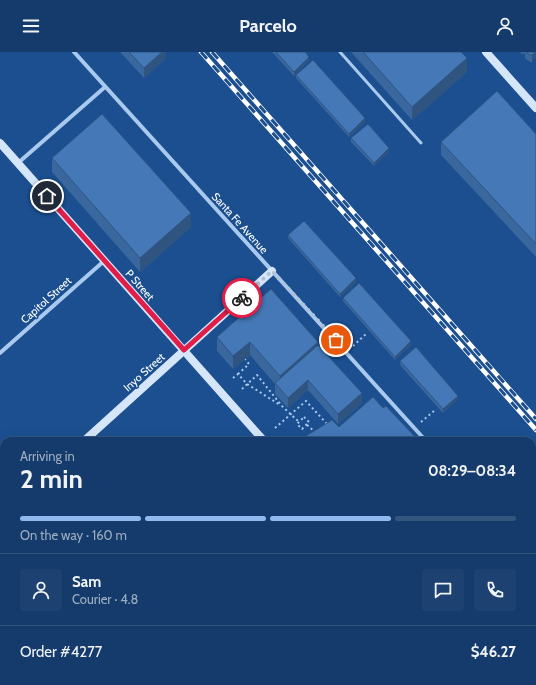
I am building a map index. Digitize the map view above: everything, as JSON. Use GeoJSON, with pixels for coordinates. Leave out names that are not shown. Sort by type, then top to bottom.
{"type":"FeatureCollection","features":[{"type":"Feature","properties":{"kind":"main road"},"geometry":{"type":"LineString","coordinates":[[486,52],[536,108]]}},
{"type":"Feature","properties":{"kind":"main road","name":"P Street"},"geometry":{"type":"LineString","coordinates":[[0,143],[260,437]]}},
{"type":"Feature","properties":{"kind":"main road","name":"Inyo Street"},"geometry":{"type":"LineString","coordinates":[[88,437],[272,271]]}},
{"type":"Feature","properties":{"kind":"street","name":"Santa Fe Avenue"},"geometry":{"type":"LineString","coordinates":[[74,52],[422,437]]}},
{"type":"Feature","properties":{"kind":"street"},"geometry":{"type":"LineString","coordinates":[[18,163],[105,87]]}},
{"type":"Feature","properties":{"kind":"street","name":"Capitol Street"},"geometry":{"type":"LineString","coordinates":[[0,354],[104,260]]}},
{"type":"Feature","properties":{"kind":"lane"},"geometry":{"type":"LineString","coordinates":[[340,52],[421,143]]}},
{"type":"Feature","properties":{"kind":"path"},"geometry":{"type":"LineString","coordinates":[[353,346],[366,334]]}},
{"type":"Feature","properties":{"kind":"path"},"geometry":{"type":"LineString","coordinates":[[233,378],[250,364],[245,359]]}},
{"type":"Feature","properties":{"kind":"path"},"geometry":{"type":"LineString","coordinates":[[238,374],[247,384],[282,406],[299,422],[297,424],[302,429],[307,424]]}},
{"type":"Feature","properties":{"kind":"path"},"geometry":{"type":"LineString","coordinates":[[242,389],[257,375],[282,406]]}},
{"type":"Feature","properties":{"kind":"path"},"geometry":{"type":"LineString","coordinates":[[275,428],[306,401],[329,426]]}},
{"type":"Feature","properties":{"kind":"path"},"geometry":{"type":"LineString","coordinates":[[421,422],[434,411]]}},
{"type":"Feature","properties":{"kind":"path"},"geometry":{"type":"LineString","coordinates":[[299,422],[304,417],[309,422],[307,424],[319,435]]}},
{"type":"Feature","properties":{"kind":"building"},"geometry":{"type":"Polygon","coordinates":[[[129,52],[162,52],[144,68],[129,52]]]}},
{"type":"Feature","properties":{"kind":"building"},"geometry":{"type":"Polygon","coordinates":[[[276,52],[305,52],[309,57],[294,72],[276,52]]]}},
{"type":"Feature","properties":{"kind":"building"},"geometry":{"type":"Polygon","coordinates":[[[363,52],[461,52],[467,58],[412,107],[363,52]]]}},
{"type":"Feature","properties":{"kind":"building"},"geometry":{"type":"Polygon","coordinates":[[[526,52],[535,52],[530,55],[526,52]]]}},
{"type":"Feature","properties":{"kind":"building"},"geometry":{"type":"Polygon","coordinates":[[[313,60],[365,118],[349,134],[296,75],[313,60]]]}},
{"type":"Feature","properties":{"kind":"building"},"geometry":{"type":"Polygon","coordinates":[[[497,91],[536,134],[536,244],[441,142],[497,91]]]}},
{"type":"Feature","properties":{"kind":"building"},"geometry":{"type":"Polygon","coordinates":[[[102,114],[191,213],[140,258],[52,158],[102,114]]]}},
{"type":"Feature","properties":{"kind":"building"},"geometry":{"type":"Polygon","coordinates":[[[368,124],[389,148],[374,163],[351,138],[368,124]]]}},
{"type":"Feature","properties":{"kind":"building"},"geometry":{"type":"Polygon","coordinates":[[[304,221],[356,278],[340,294],[288,235],[304,221]]]}},
{"type":"Feature","properties":{"kind":"building"},"geometry":{"type":"Polygon","coordinates":[[[359,283],[411,341],[395,357],[343,298],[359,283]]]}},
{"type":"Feature","properties":{"kind":"building"},"geometry":{"type":"Polygon","coordinates":[[[271,289],[318,342],[280,376],[250,342],[233,356],[217,337],[271,289]]]}},
{"type":"Feature","properties":{"kind":"building"},"geometry":{"type":"Polygon","coordinates":[[[318,345],[362,393],[338,414],[308,380],[288,398],[275,383],[318,345]]]}},
{"type":"Feature","properties":{"kind":"building"},"geometry":{"type":"Polygon","coordinates":[[[416,347],[458,396],[443,409],[400,361],[416,347]]]}},
{"type":"Feature","properties":{"kind":"building"},"geometry":{"type":"Polygon","coordinates":[[[373,397],[383,408],[386,406],[415,437],[304,437],[332,420],[339,427],[373,397]]]}},
{"type":"Feature","properties":{"kind":"railway"},"geometry":{"type":"LineString","coordinates":[[201,52],[536,430]]}},
{"type":"Feature","properties":{"kind":"railway"},"geometry":{"type":"LineString","coordinates":[[212,52],[536,419]]}},
{"type":"Feature","properties":{"kind":"way so far"},"geometry":{"type":"LineString","coordinates":[[242,298],[272,271],[336,340]]}},
{"type":"Feature","properties":{"kind":"route"},"geometry":{"type":"LineString","coordinates":[[47,196],[184,350],[242,298]]}}]}
